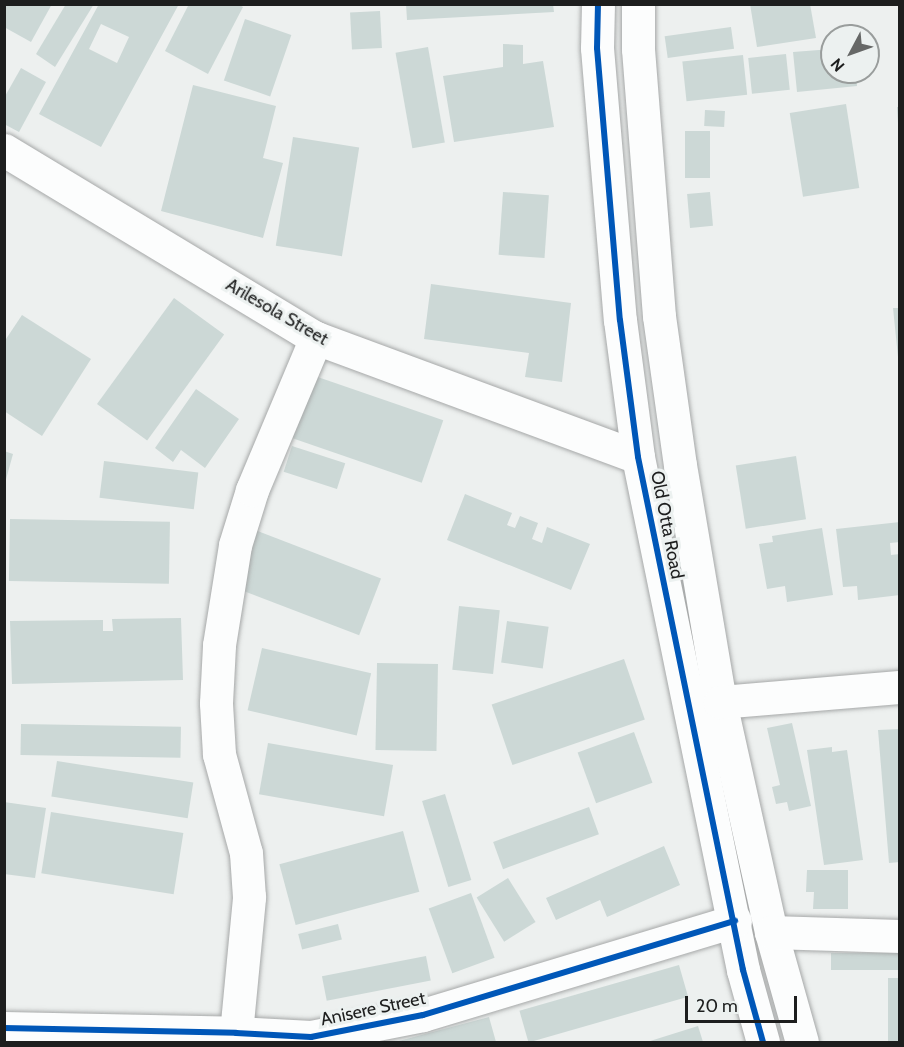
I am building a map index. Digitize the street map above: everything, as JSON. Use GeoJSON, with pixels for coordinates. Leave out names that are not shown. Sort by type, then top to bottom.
{"type":"FeatureCollection","features":[{"type":"Feature","properties":{"kind":"street","name":"Old Otta Road"},"geometry":{"type":"LineString","coordinates":[[598,4],[597,48],[618,296],[638,457],[692,732],[735,921],[742,970],[762,1042]]}},
{"type":"Feature","properties":{"kind":"street","name":"Old Otta Road"},"geometry":{"type":"LineString","coordinates":[[638,4],[638,49],[659,316],[680,465],[720,702],[771,932],[802,1042]]}},
{"type":"Feature","properties":{"kind":"street","name":"Arilesola Street"},"geometry":{"type":"LineString","coordinates":[[4,150],[316,338],[638,457]]}},
{"type":"Feature","properties":{"kind":"street"},"geometry":{"type":"LineString","coordinates":[[236,1033],[249,897],[246,853],[219,754],[216,703],[219,645],[235,545],[245,512],[316,338]]}},
{"type":"Feature","properties":{"kind":"street"},"geometry":{"type":"LineString","coordinates":[[720,702],[900,687]]}},
{"type":"Feature","properties":{"kind":"street","name":"Anisere Street"},"geometry":{"type":"LineString","coordinates":[[4,1028],[236,1033],[311,1040],[423,1015],[735,921]]}},
{"type":"Feature","properties":{"kind":"street"},"geometry":{"type":"LineString","coordinates":[[771,932],[900,936]]}},
{"type":"Feature","properties":{"kind":"building"},"geometry":{"type":"Polygon","coordinates":[[[4,4],[52,4],[31,42],[4,27],[4,4]]]}},
{"type":"Feature","properties":{"kind":"building"},"geometry":{"type":"Polygon","coordinates":[[[66,4],[94,4],[55,67],[36,54],[66,4]]]}},
{"type":"Feature","properties":{"kind":"building"},"geometry":{"type":"Polygon","coordinates":[[[99,4],[179,4],[101,147],[39,114],[99,4]],[[101,24],[89,49],[117,63],[129,37],[101,24]]]}},
{"type":"Feature","properties":{"kind":"building"},"geometry":{"type":"Polygon","coordinates":[[[189,4],[238,4],[243,7],[208,74],[165,51],[189,4]]]}},
{"type":"Feature","properties":{"kind":"building"},"geometry":{"type":"Polygon","coordinates":[[[406,4],[553,4],[554,12],[407,20],[406,4]]]}},
{"type":"Feature","properties":{"kind":"building"},"geometry":{"type":"Polygon","coordinates":[[[750,4],[810,4],[816,38],[757,47],[750,4]]]}},
{"type":"Feature","properties":{"kind":"building"},"geometry":{"type":"Polygon","coordinates":[[[380,11],[382,48],[352,50],[350,13],[380,11]]]}},
{"type":"Feature","properties":{"kind":"building"},"geometry":{"type":"Polygon","coordinates":[[[245,19],[291,35],[270,96],[224,80],[245,19]]]}},
{"type":"Feature","properties":{"kind":"building"},"geometry":{"type":"Polygon","coordinates":[[[731,27],[734,49],[668,58],[665,36],[731,27]]]}},
{"type":"Feature","properties":{"kind":"building"},"geometry":{"type":"Polygon","coordinates":[[[503,44],[523,45],[523,64],[543,61],[554,127],[454,142],[443,76],[503,67],[503,44]]]}},
{"type":"Feature","properties":{"kind":"building"},"geometry":{"type":"Polygon","coordinates":[[[428,47],[445,143],[412,148],[396,53],[428,47]]]}},
{"type":"Feature","properties":{"kind":"building"},"geometry":{"type":"Polygon","coordinates":[[[820,50],[820,84],[857,84],[857,86],[797,92],[793,52],[820,50]]]}},
{"type":"Feature","properties":{"kind":"building"},"geometry":{"type":"Polygon","coordinates":[[[786,54],[790,90],[752,94],[748,58],[786,54]]]}},
{"type":"Feature","properties":{"kind":"building"},"geometry":{"type":"Polygon","coordinates":[[[743,55],[747,95],[687,101],[682,61],[743,55]]]}},
{"type":"Feature","properties":{"kind":"building"},"geometry":{"type":"Polygon","coordinates":[[[21,68],[46,82],[19,132],[4,124],[4,98],[21,68]]]}},
{"type":"Feature","properties":{"kind":"building"},"geometry":{"type":"Polygon","coordinates":[[[193,85],[276,106],[263,158],[283,163],[263,238],[161,211],[193,85]]]}},
{"type":"Feature","properties":{"kind":"building"},"geometry":{"type":"Polygon","coordinates":[[[846,104],[859,188],[803,197],[790,113],[846,104]]]}},
{"type":"Feature","properties":{"kind":"building"},"geometry":{"type":"Polygon","coordinates":[[[897,107],[900,107],[900,123],[898,123],[897,107]]]}},
{"type":"Feature","properties":{"kind":"building"},"geometry":{"type":"Polygon","coordinates":[[[705,110],[725,111],[724,127],[704,126],[705,110]]]}},
{"type":"Feature","properties":{"kind":"building"},"geometry":{"type":"Polygon","coordinates":[[[685,131],[710,131],[710,178],[685,178],[685,131]]]}},
{"type":"Feature","properties":{"kind":"building"},"geometry":{"type":"Polygon","coordinates":[[[293,137],[359,147],[342,256],[276,246],[293,137]]]}},
{"type":"Feature","properties":{"kind":"building"},"geometry":{"type":"Polygon","coordinates":[[[503,192],[549,195],[544,258],[499,255],[503,192]]]}},
{"type":"Feature","properties":{"kind":"building"},"geometry":{"type":"Polygon","coordinates":[[[710,192],[713,226],[690,228],[687,194],[710,192]]]}},
{"type":"Feature","properties":{"kind":"building"},"geometry":{"type":"Polygon","coordinates":[[[431,284],[571,303],[562,382],[525,377],[529,353],[424,339],[431,284]]]}},
{"type":"Feature","properties":{"kind":"building"},"geometry":{"type":"Polygon","coordinates":[[[174,298],[224,334],[147,440],[97,404],[174,298]]]}},
{"type":"Feature","properties":{"kind":"building"},"geometry":{"type":"Polygon","coordinates":[[[893,308],[900,308],[900,357],[898,357],[893,308]]]}},
{"type":"Feature","properties":{"kind":"building"},"geometry":{"type":"Polygon","coordinates":[[[22,315],[91,359],[42,436],[4,411],[4,342],[22,315]]]}},
{"type":"Feature","properties":{"kind":"building"},"geometry":{"type":"Polygon","coordinates":[[[309,374],[443,420],[422,483],[288,436],[309,374]]]}},
{"type":"Feature","properties":{"kind":"building"},"geometry":{"type":"Polygon","coordinates":[[[196,389],[239,419],[205,468],[181,450],[173,462],[155,448],[196,389]]]}},
{"type":"Feature","properties":{"kind":"building"},"geometry":{"type":"Polygon","coordinates":[[[292,446],[345,463],[337,489],[284,472],[292,446]]]}},
{"type":"Feature","properties":{"kind":"building"},"geometry":{"type":"Polygon","coordinates":[[[4,451],[13,454],[5,483],[4,483],[4,451]]]}},
{"type":"Feature","properties":{"kind":"building"},"geometry":{"type":"Polygon","coordinates":[[[796,456],[806,519],[746,529],[736,466],[796,456]]]}},
{"type":"Feature","properties":{"kind":"building"},"geometry":{"type":"Polygon","coordinates":[[[104,461],[198,473],[194,509],[99,498],[104,461]]]}},
{"type":"Feature","properties":{"kind":"building"},"geometry":{"type":"Polygon","coordinates":[[[465,494],[512,513],[507,525],[515,528],[520,516],[538,523],[532,539],[542,543],[547,527],[590,544],[571,590],[447,540],[465,494]]]}},
{"type":"Feature","properties":{"kind":"building"},"geometry":{"type":"Polygon","coordinates":[[[10,519],[170,522],[169,584],[9,581],[10,519]]]}},
{"type":"Feature","properties":{"kind":"building"},"geometry":{"type":"Polygon","coordinates":[[[900,522],[900,542],[890,543],[891,555],[900,554],[900,595],[858,600],[857,586],[843,587],[836,529],[900,522]]]}},
{"type":"Feature","properties":{"kind":"building"},"geometry":{"type":"Polygon","coordinates":[[[822,528],[833,595],[787,602],[785,586],[767,589],[759,544],[773,542],[772,536],[822,528]]]}},
{"type":"Feature","properties":{"kind":"building"},"geometry":{"type":"Polygon","coordinates":[[[255,530],[381,578],[359,635],[233,587],[255,530]]]}},
{"type":"Feature","properties":{"kind":"building"},"geometry":{"type":"Polygon","coordinates":[[[459,606],[500,610],[493,674],[452,670],[459,606]]]}},
{"type":"Feature","properties":{"kind":"building"},"geometry":{"type":"Polygon","coordinates":[[[181,618],[183,680],[12,684],[10,621],[103,620],[103,631],[113,631],[112,619],[181,618]]]}},
{"type":"Feature","properties":{"kind":"building"},"geometry":{"type":"Polygon","coordinates":[[[507,621],[549,627],[543,668],[501,663],[507,621]]]}},
{"type":"Feature","properties":{"kind":"building"},"geometry":{"type":"Polygon","coordinates":[[[262,648],[371,673],[357,736],[248,710],[262,648]]]}},
{"type":"Feature","properties":{"kind":"building"},"geometry":{"type":"Polygon","coordinates":[[[624,659],[645,720],[512,765],[492,705],[624,659]]]}},
{"type":"Feature","properties":{"kind":"building"},"geometry":{"type":"Polygon","coordinates":[[[377,663],[438,664],[436,751],[375,750],[377,663]]]}},
{"type":"Feature","properties":{"kind":"building"},"geometry":{"type":"Polygon","coordinates":[[[792,723],[811,806],[789,811],[787,802],[776,804],[772,787],[780,785],[767,728],[792,723]]]}},
{"type":"Feature","properties":{"kind":"building"},"geometry":{"type":"Polygon","coordinates":[[[21,724],[181,727],[180,758],[20,755],[21,724]]]}},
{"type":"Feature","properties":{"kind":"building"},"geometry":{"type":"Polygon","coordinates":[[[900,729],[900,862],[889,863],[878,730],[900,729]]]}},
{"type":"Feature","properties":{"kind":"building"},"geometry":{"type":"Polygon","coordinates":[[[634,732],[652,783],[596,803],[578,753],[634,732]]]}},
{"type":"Feature","properties":{"kind":"building"},"geometry":{"type":"Polygon","coordinates":[[[268,743],[393,765],[384,816],[259,794],[268,743]]]}},
{"type":"Feature","properties":{"kind":"building"},"geometry":{"type":"Polygon","coordinates":[[[832,747],[832,752],[847,750],[863,860],[824,865],[807,750],[832,747]]]}},
{"type":"Feature","properties":{"kind":"building"},"geometry":{"type":"Polygon","coordinates":[[[57,761],[193,783],[188,818],[51,797],[57,761]]]}},
{"type":"Feature","properties":{"kind":"building"},"geometry":{"type":"Polygon","coordinates":[[[445,794],[471,880],[448,887],[422,801],[445,794]]]}},
{"type":"Feature","properties":{"kind":"building"},"geometry":{"type":"Polygon","coordinates":[[[4,802],[46,808],[35,878],[4,874],[4,802]]]}},
{"type":"Feature","properties":{"kind":"building"},"geometry":{"type":"Polygon","coordinates":[[[589,807],[599,834],[503,869],[493,842],[589,807]]]}},
{"type":"Feature","properties":{"kind":"building"},"geometry":{"type":"Polygon","coordinates":[[[51,812],[183,833],[174,894],[41,873],[51,812]]]}},
{"type":"Feature","properties":{"kind":"building"},"geometry":{"type":"Polygon","coordinates":[[[403,831],[419,892],[296,925],[279,864],[403,831]]]}},
{"type":"Feature","properties":{"kind":"building"},"geometry":{"type":"Polygon","coordinates":[[[664,846],[680,885],[607,917],[600,900],[556,920],[546,898],[664,846]]]}},
{"type":"Feature","properties":{"kind":"building"},"geometry":{"type":"Polygon","coordinates":[[[807,870],[848,870],[848,909],[813,909],[814,892],[806,892],[807,870]]]}},
{"type":"Feature","properties":{"kind":"building"},"geometry":{"type":"Polygon","coordinates":[[[508,878],[536,922],[504,942],[477,898],[508,878]]]}},
{"type":"Feature","properties":{"kind":"building"},"geometry":{"type":"Polygon","coordinates":[[[471,893],[495,958],[452,973],[429,908],[471,893]]]}},
{"type":"Feature","properties":{"kind":"building"},"geometry":{"type":"Polygon","coordinates":[[[338,924],[342,940],[302,949],[298,934],[338,924]]]}},
{"type":"Feature","properties":{"kind":"building"},"geometry":{"type":"Polygon","coordinates":[[[831,953],[900,953],[900,970],[831,970],[831,953]]]}},
{"type":"Feature","properties":{"kind":"building"},"geometry":{"type":"Polygon","coordinates":[[[426,956],[431,981],[327,1001],[322,976],[426,956]]]}},
{"type":"Feature","properties":{"kind":"building"},"geometry":{"type":"Polygon","coordinates":[[[679,965],[688,997],[530,1042],[519,1011],[679,965]]]}},
{"type":"Feature","properties":{"kind":"building"},"geometry":{"type":"Polygon","coordinates":[[[888,978],[900,978],[900,1042],[888,1042],[888,978]]]}},
{"type":"Feature","properties":{"kind":"building"},"geometry":{"type":"Polygon","coordinates":[[[489,1017],[496,1042],[395,1042],[489,1017]]]}},
{"type":"Feature","properties":{"kind":"building"},"geometry":{"type":"Polygon","coordinates":[[[698,1026],[703,1042],[647,1042],[698,1026]]]}},
{"type":"Feature","properties":{"kind":"cycle path"},"geometry":{"type":"LineString","coordinates":[[598,4],[597,48],[620,320],[638,457],[743,970],[763,1042]]}},
{"type":"Feature","properties":{"kind":"cycle path"},"geometry":{"type":"LineString","coordinates":[[4,1028],[236,1033],[311,1037],[423,1015],[735,921]]}}]}
